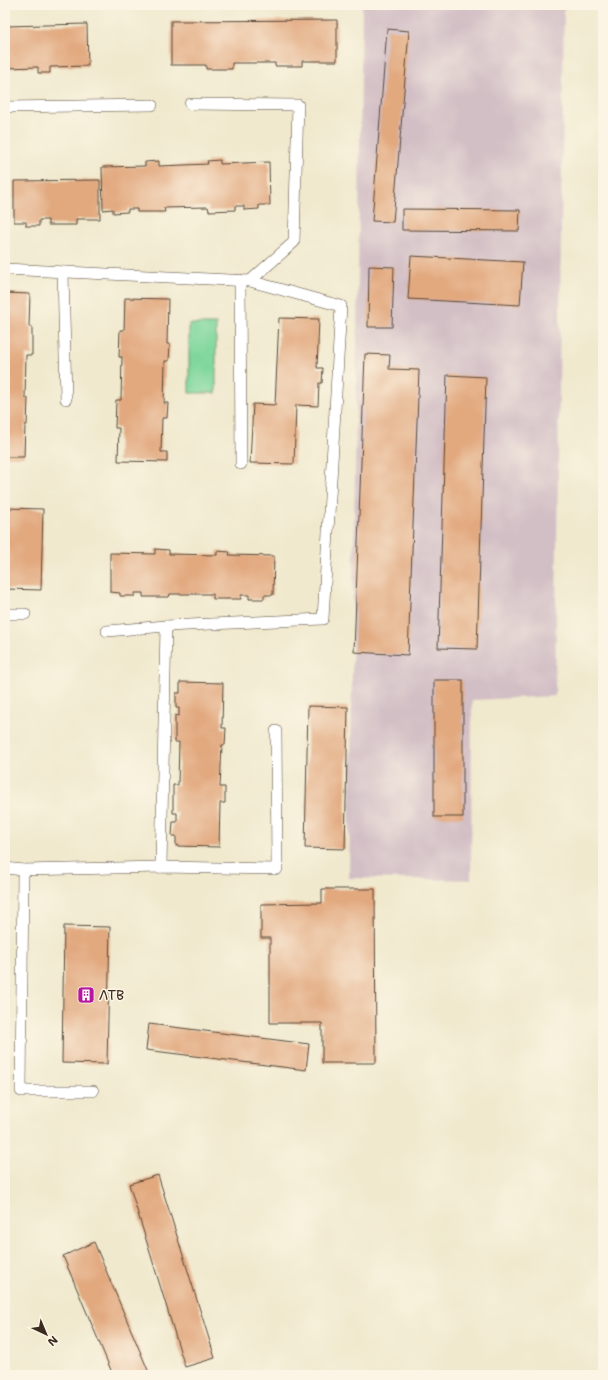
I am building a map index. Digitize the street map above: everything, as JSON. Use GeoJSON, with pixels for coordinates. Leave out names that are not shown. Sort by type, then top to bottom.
{"type":"FeatureCollection","features":[{"type":"Feature","properties":{"kind":"lane"},"geometry":{"type":"LineString","coordinates":[[190,104],[298,105],[294,242],[245,280]]}},
{"type":"Feature","properties":{"kind":"lane"},"geometry":{"type":"LineString","coordinates":[[5,107],[152,105]]}},
{"type":"Feature","properties":{"kind":"lane"},"geometry":{"type":"LineString","coordinates":[[5,269],[245,280],[341,306],[323,619],[166,626],[107,631]]}},
{"type":"Feature","properties":{"kind":"lane"},"geometry":{"type":"LineString","coordinates":[[63,272],[66,399]]}},
{"type":"Feature","properties":{"kind":"lane"},"geometry":{"type":"LineString","coordinates":[[241,464],[245,280]]}},
{"type":"Feature","properties":{"kind":"lane"},"geometry":{"type":"LineString","coordinates":[[5,614],[25,614]]}},
{"type":"Feature","properties":{"kind":"lane"},"geometry":{"type":"LineString","coordinates":[[161,867],[166,626]]}},
{"type":"Feature","properties":{"kind":"lane"},"geometry":{"type":"LineString","coordinates":[[5,868],[23,870],[161,867],[276,869],[276,731]]}},
{"type":"Feature","properties":{"kind":"lane"},"geometry":{"type":"LineString","coordinates":[[23,870],[21,1091],[93,1091]]}},
{"type":"Feature","properties":{"kind":"shaded area"},"geometry":{"type":"Polygon","coordinates":[[[362,5],[564,5],[555,696],[472,700],[471,880],[349,878],[362,5]]]}},
{"type":"Feature","properties":{"kind":"green space"},"geometry":{"type":"Polygon","coordinates":[[[189,324],[216,324],[216,393],[189,393],[189,324]]]}},
{"type":"Feature","properties":{"kind":"building"},"geometry":{"type":"Polygon","coordinates":[[[337,20],[337,61],[302,61],[302,66],[275,66],[275,63],[232,63],[232,69],[206,69],[206,65],[171,65],[171,21],[337,20]]]}},
{"type":"Feature","properties":{"kind":"building"},"geometry":{"type":"Polygon","coordinates":[[[87,24],[88,66],[50,67],[50,73],[38,73],[38,67],[5,68],[5,26],[87,24]]]}},
{"type":"Feature","properties":{"kind":"building"},"geometry":{"type":"Polygon","coordinates":[[[387,29],[409,31],[393,222],[372,221],[387,29]]]}},
{"type":"Feature","properties":{"kind":"building"},"geometry":{"type":"Polygon","coordinates":[[[220,160],[220,164],[269,162],[270,205],[259,205],[259,209],[244,210],[244,206],[235,206],[235,210],[209,211],[208,207],[164,208],[165,212],[137,212],[137,209],[128,209],[128,212],[113,213],[113,209],[103,210],[102,167],[145,166],[145,162],[159,161],[159,166],[208,164],[207,161],[220,160]]]}},
{"type":"Feature","properties":{"kind":"building"},"geometry":{"type":"Polygon","coordinates":[[[100,180],[100,219],[76,219],[76,225],[48,225],[48,220],[39,220],[39,226],[26,226],[26,222],[14,222],[14,181],[100,180]]]}},
{"type":"Feature","properties":{"kind":"building"},"geometry":{"type":"Polygon","coordinates":[[[402,209],[520,210],[519,231],[402,230],[402,209]]]}},
{"type":"Feature","properties":{"kind":"building"},"geometry":{"type":"Polygon","coordinates":[[[411,256],[523,262],[520,305],[408,299],[411,256]]]}},
{"type":"Feature","properties":{"kind":"building"},"geometry":{"type":"Polygon","coordinates":[[[369,266],[394,267],[392,327],[368,327],[369,266]]]}},
{"type":"Feature","properties":{"kind":"building"},"geometry":{"type":"Polygon","coordinates":[[[5,293],[30,294],[29,327],[32,327],[32,355],[26,355],[25,398],[28,398],[24,457],[5,457],[5,293]]]}},
{"type":"Feature","properties":{"kind":"building"},"geometry":{"type":"Polygon","coordinates":[[[125,298],[168,299],[167,344],[170,344],[169,361],[165,361],[164,403],[168,403],[167,418],[162,418],[161,452],[167,452],[167,462],[118,461],[119,428],[115,428],[116,400],[121,400],[122,357],[119,357],[120,330],[124,330],[125,298]]]}},
{"type":"Feature","properties":{"kind":"building"},"geometry":{"type":"Polygon","coordinates":[[[279,318],[319,319],[317,368],[323,368],[322,383],[319,383],[318,406],[296,405],[294,464],[250,463],[253,404],[275,405],[279,318]]]}},
{"type":"Feature","properties":{"kind":"building"},"geometry":{"type":"Polygon","coordinates":[[[365,354],[390,355],[389,369],[419,370],[408,655],[354,652],[365,354]]]}},
{"type":"Feature","properties":{"kind":"building"},"geometry":{"type":"Polygon","coordinates":[[[447,375],[486,377],[477,649],[438,648],[447,375]]]}},
{"type":"Feature","properties":{"kind":"building"},"geometry":{"type":"Polygon","coordinates":[[[5,508],[43,509],[41,590],[5,589],[5,508]]]}},
{"type":"Feature","properties":{"kind":"building"},"geometry":{"type":"Polygon","coordinates":[[[155,549],[169,550],[169,554],[217,555],[217,551],[230,552],[229,555],[274,556],[273,595],[264,595],[264,599],[249,599],[249,595],[241,595],[241,599],[213,599],[213,594],[170,594],[169,597],[143,597],[143,593],[135,593],[135,596],[120,596],[120,593],[110,592],[110,553],[155,554],[155,549]]]}},
{"type":"Feature","properties":{"kind":"building"},"geometry":{"type":"Polygon","coordinates":[[[434,680],[463,680],[463,817],[434,817],[434,680]]]}},
{"type":"Feature","properties":{"kind":"building"},"geometry":{"type":"Polygon","coordinates":[[[180,682],[223,683],[222,728],[226,728],[225,745],[222,745],[220,787],[225,787],[225,803],[220,803],[219,847],[176,846],[176,836],[172,836],[173,822],[177,822],[177,813],[173,813],[173,785],[178,785],[179,742],[175,742],[175,715],[179,716],[179,708],[176,708],[176,693],[180,693],[180,682]]]}},
{"type":"Feature","properties":{"kind":"building"},"geometry":{"type":"Polygon","coordinates":[[[308,706],[348,707],[345,849],[305,848],[308,706]]]}},
{"type":"Feature","properties":{"kind":"building"},"geometry":{"type":"Polygon","coordinates":[[[322,889],[375,889],[376,1063],[322,1063],[322,1023],[270,1023],[270,938],[261,938],[261,904],[322,903],[322,889]]]}},
{"type":"Feature","properties":{"kind":"building","name":"ЛТВ"},"geometry":{"type":"Polygon","coordinates":[[[64,926],[110,927],[107,1064],[62,1063],[64,926]]]}},
{"type":"Feature","properties":{"kind":"building"},"geometry":{"type":"Polygon","coordinates":[[[149,1024],[309,1044],[306,1070],[146,1050],[149,1024]]]}},
{"type":"Feature","properties":{"kind":"building"},"geometry":{"type":"Polygon","coordinates":[[[158,1175],[215,1358],[185,1367],[129,1184],[158,1175]]]}},
{"type":"Feature","properties":{"kind":"building"},"geometry":{"type":"Polygon","coordinates":[[[94,1242],[150,1375],[113,1375],[63,1256],[94,1242]]]}},
{"type":"Feature","properties":{"kind":"place","name":"ЛТВ"},"geometry":{"type":"Point","coordinates":[86,995]}}]}
